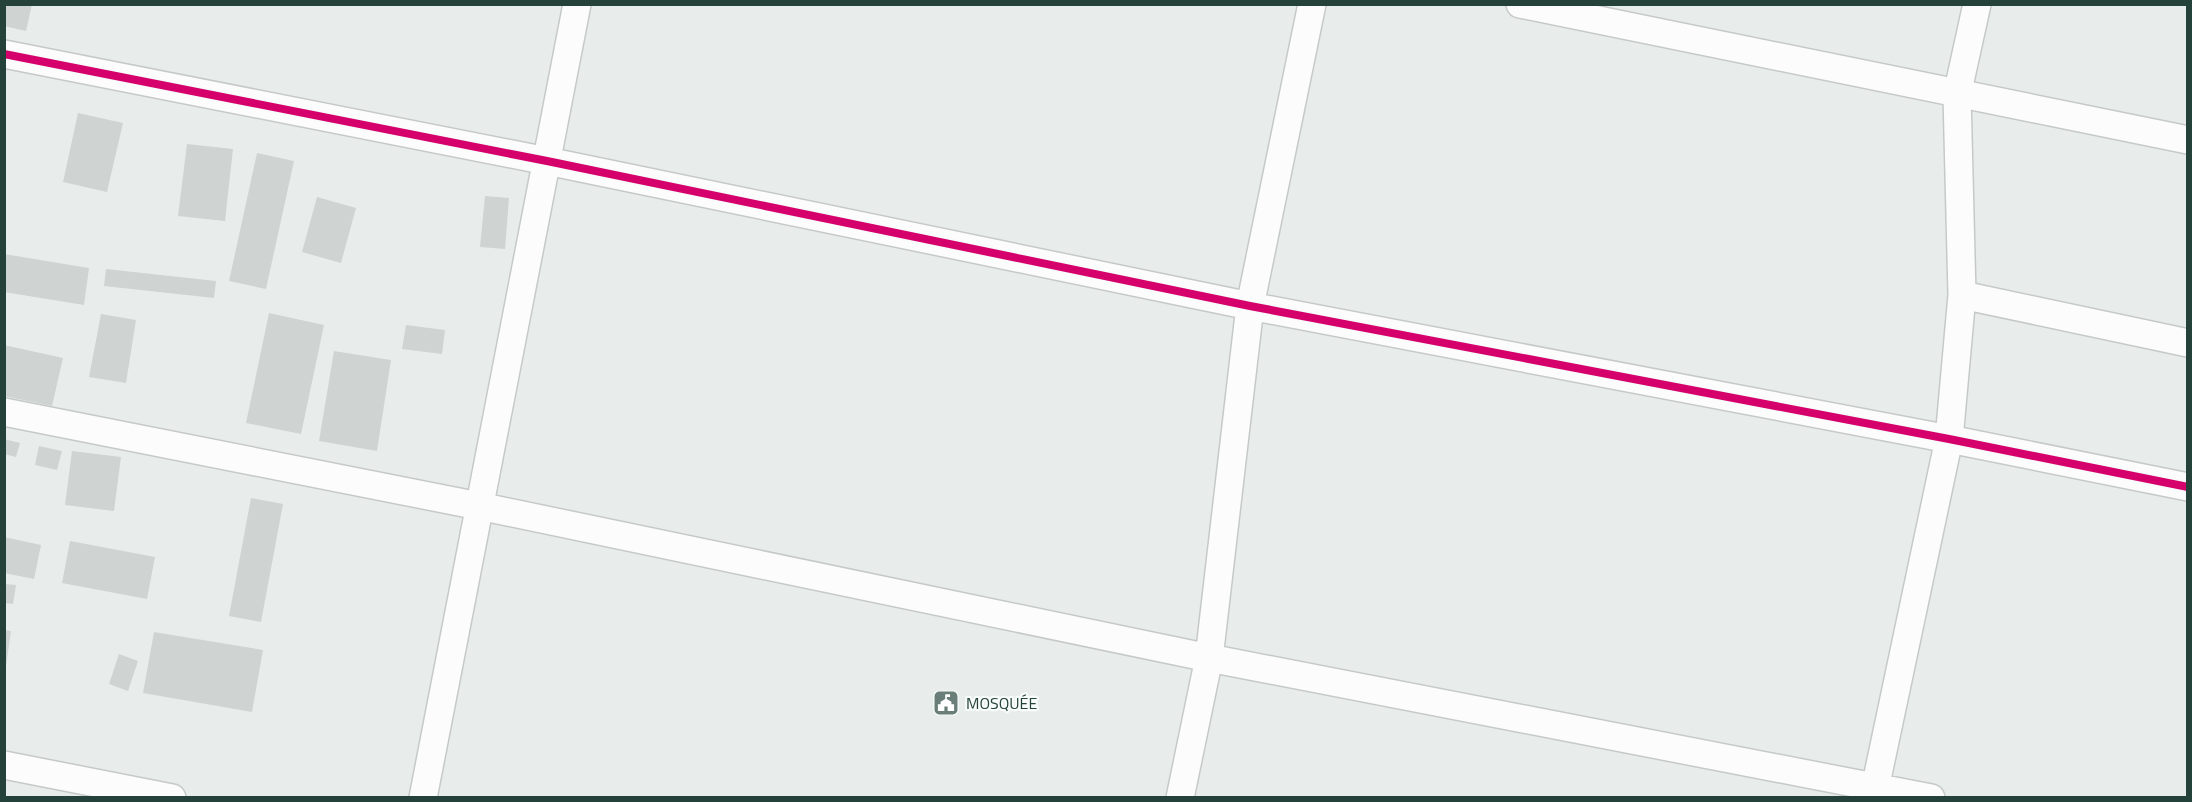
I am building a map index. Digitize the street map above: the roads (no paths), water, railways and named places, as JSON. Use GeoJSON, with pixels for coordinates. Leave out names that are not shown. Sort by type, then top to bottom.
{"type":"FeatureCollection","features":[{"type":"Feature","properties":{"kind":"street"},"geometry":{"type":"LineString","coordinates":[[423,798],[578,4]]}},
{"type":"Feature","properties":{"kind":"street"},"geometry":{"type":"LineString","coordinates":[[1180,798],[1209,658],[1250,306],[1312,4]]}},
{"type":"Feature","properties":{"kind":"street"},"geometry":{"type":"LineString","coordinates":[[1520,4],[1957,95],[2187,140]]}},
{"type":"Feature","properties":{"kind":"street"},"geometry":{"type":"LineString","coordinates":[[1874,792],[1949,439],[1962,295],[1957,95],[1977,4]]}},
{"type":"Feature","properties":{"kind":"street"},"geometry":{"type":"LineString","coordinates":[[4,54],[547,160],[1250,306],[1949,439],[2187,487]]}},
{"type":"Feature","properties":{"kind":"street"},"geometry":{"type":"LineString","coordinates":[[1962,295],[2187,343]]}},
{"type":"Feature","properties":{"kind":"street"},"geometry":{"type":"LineString","coordinates":[[4,412],[479,506],[1209,658],[1874,792],[1931,798]]}},
{"type":"Feature","properties":{"kind":"street"},"geometry":{"type":"LineString","coordinates":[[4,765],[172,798]]}},
{"type":"Feature","properties":{"kind":"place","name":"MOSQUÉE"},"geometry":{"type":"Point","coordinates":[946,703]}}]}
